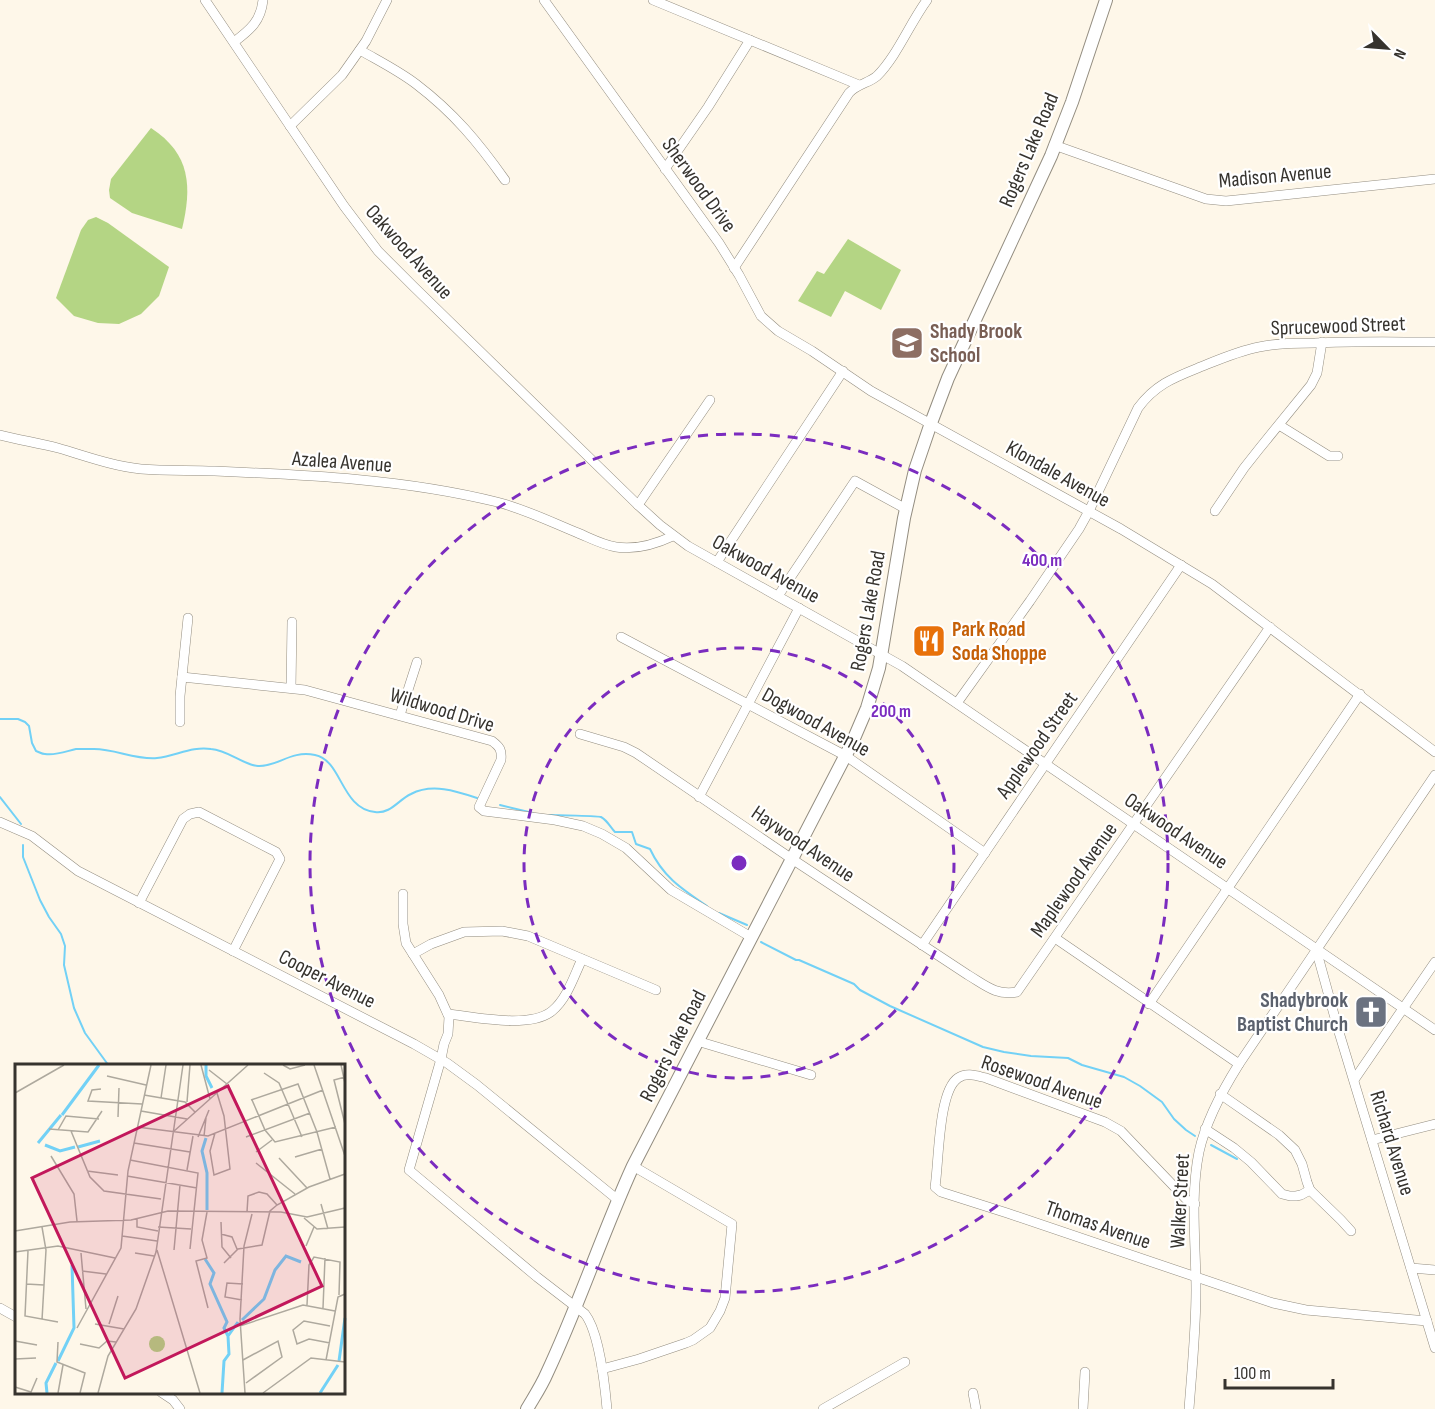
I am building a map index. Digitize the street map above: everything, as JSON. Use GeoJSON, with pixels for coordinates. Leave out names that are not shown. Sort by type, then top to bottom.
{"type":"FeatureCollection","features":[{"type":"Feature","properties":{"kind":"main road","name":"Rogers Lake Road"},"geometry":{"type":"LineString","coordinates":[[527,1409],[547,1375],[633,1166],[846,756],[867,708],[879,669],[890,594],[915,470],[948,378],[1072,102],[1106,0]]}},
{"type":"Feature","properties":{"kind":"street","name":"Oakwood Avenue"},"geometry":{"type":"LineString","coordinates":[[205,0],[344,206],[378,251],[638,506],[673,536],[902,666],[1435,1030]]}},
{"type":"Feature","properties":{"kind":"street"},"geometry":{"type":"LineString","coordinates":[[234,42],[258,21],[263,8],[263,0]]}},
{"type":"Feature","properties":{"kind":"street"},"geometry":{"type":"LineString","coordinates":[[290,126],[342,75],[360,50],[387,0]]}},
{"type":"Feature","properties":{"kind":"street","name":"Sherwood Drive"},"geometry":{"type":"LineString","coordinates":[[544,0],[719,243],[761,316],[778,331],[843,371]]}},
{"type":"Feature","properties":{"kind":"street"},"geometry":{"type":"LineString","coordinates":[[653,0],[860,85]]}},
{"type":"Feature","properties":{"kind":"street"},"geometry":{"type":"LineString","coordinates":[[734,268],[849,93],[853,88],[876,77],[887,64],[927,0]]}},
{"type":"Feature","properties":{"kind":"street"},"geometry":{"type":"LineString","coordinates":[[665,169],[750,40]]}},
{"type":"Feature","properties":{"kind":"street"},"geometry":{"type":"LineString","coordinates":[[360,50],[416,84],[450,112],[486,152],[505,180]]}},
{"type":"Feature","properties":{"kind":"street","name":"Madison Avenue"},"geometry":{"type":"LineString","coordinates":[[1054,145],[1206,199],[1226,201],[1435,179]]}},
{"type":"Feature","properties":{"kind":"street"},"geometry":{"type":"LineString","coordinates":[[1215,512],[1244,468],[1311,385],[1317,373],[1322,342]]}},
{"type":"Feature","properties":{"kind":"street","name":"Sprucewood Street"},"geometry":{"type":"LineString","coordinates":[[957,703],[1079,529],[1134,416],[1146,397],[1153,391],[1188,372],[1224,357],[1276,344],[1435,342]]}},
{"type":"Feature","properties":{"kind":"street"},"geometry":{"type":"LineString","coordinates":[[717,562],[843,371]]}},
{"type":"Feature","properties":{"kind":"street","name":"Klondale Avenue"},"geometry":{"type":"LineString","coordinates":[[843,371],[871,391],[1089,511],[1181,565],[1270,627],[1435,752]]}},
{"type":"Feature","properties":{"kind":"street"},"geometry":{"type":"LineString","coordinates":[[638,506],[710,400]]}},
{"type":"Feature","properties":{"kind":"street"},"geometry":{"type":"LineString","coordinates":[[1279,425],[1329,456],[1338,456]]}},
{"type":"Feature","properties":{"kind":"street","name":"Azalea Avenue"},"geometry":{"type":"LineString","coordinates":[[0,435],[117,466],[379,481],[442,489],[527,511],[595,541],[617,548],[646,545],[673,536]]}},
{"type":"Feature","properties":{"kind":"street"},"geometry":{"type":"LineString","coordinates":[[778,596],[855,482],[906,509]]}},
{"type":"Feature","properties":{"kind":"street","name":"Applewood Street"},"geometry":{"type":"LineString","coordinates":[[922,945],[1181,565]]}},
{"type":"Feature","properties":{"kind":"street"},"geometry":{"type":"LineString","coordinates":[[699,796],[799,608]]}},
{"type":"Feature","properties":{"kind":"street"},"geometry":{"type":"LineString","coordinates":[[180,722],[188,618]]}},
{"type":"Feature","properties":{"kind":"street"},"geometry":{"type":"LineString","coordinates":[[291,688],[292,622]]}},
{"type":"Feature","properties":{"kind":"street","name":"Maplewood Avenue"},"geometry":{"type":"LineString","coordinates":[[1002,993],[1017,992],[1270,627]]}},
{"type":"Feature","properties":{"kind":"street","name":"Dogwood Avenue"},"geometry":{"type":"LineString","coordinates":[[621,637],[846,756],[985,853]]}},
{"type":"Feature","properties":{"kind":"street"},"geometry":{"type":"LineString","coordinates":[[400,715],[417,662]]}},
{"type":"Feature","properties":{"kind":"street","name":"Wildwood Drive"},"geometry":{"type":"LineString","coordinates":[[182,677],[304,690],[492,741],[500,747],[502,753],[501,760],[479,807],[484,811],[555,820],[583,826],[602,834],[626,848],[670,890],[751,938]]}},
{"type":"Feature","properties":{"kind":"street"},"geometry":{"type":"LineString","coordinates":[[1149,1004],[1360,694]]}},
{"type":"Feature","properties":{"kind":"street","name":"Haywood Avenue"},"geometry":{"type":"LineString","coordinates":[[580,734],[636,753],[922,945],[968,975],[1002,993]]}},
{"type":"Feature","properties":{"kind":"street","name":"Walker Street"},"geometry":{"type":"LineString","coordinates":[[1189,1409],[1196,1277],[1195,1204],[1199,1152],[1205,1129],[1220,1094],[1239,1064],[1435,775]]}},
{"type":"Feature","properties":{"kind":"street"},"geometry":{"type":"LineString","coordinates":[[139,903],[183,819],[199,812],[276,852],[280,859],[233,951]]}},
{"type":"Feature","properties":{"kind":"street","name":"Cooper Avenue"},"geometry":{"type":"LineString","coordinates":[[0,822],[32,836],[78,871],[441,1059],[477,1085],[618,1200]]}},
{"type":"Feature","properties":{"kind":"street"},"geometry":{"type":"LineString","coordinates":[[403,894],[403,924],[406,943],[439,995],[449,1017],[448,1034],[409,1170],[589,1319],[602,1369],[607,1409]]}},
{"type":"Feature","properties":{"kind":"street"},"geometry":{"type":"LineString","coordinates":[[413,954],[431,944],[464,932],[502,931],[528,936],[656,990]]}},
{"type":"Feature","properties":{"kind":"street"},"geometry":{"type":"LineString","coordinates":[[1055,938],[1239,1064]]}},
{"type":"Feature","properties":{"kind":"street","name":"Richard Avenue"},"geometry":{"type":"LineString","coordinates":[[1316,949],[1435,1348]]}},
{"type":"Feature","properties":{"kind":"street"},"geometry":{"type":"LineString","coordinates":[[448,1014],[519,1022],[537,1019],[552,1011],[564,997],[582,959]]}},
{"type":"Feature","properties":{"kind":"street"},"geometry":{"type":"LineString","coordinates":[[1354,1080],[1435,962]]}},
{"type":"Feature","properties":{"kind":"street"},"geometry":{"type":"LineString","coordinates":[[697,1041],[811,1075]]}},
{"type":"Feature","properties":{"kind":"street","name":"Rosewood Avenue"},"geometry":{"type":"LineString","coordinates":[[935,1187],[947,1095],[952,1084],[960,1077],[967,1075],[986,1078],[1105,1122],[1126,1136],[1187,1200],[1195,1204]]}},
{"type":"Feature","properties":{"kind":"street"},"geometry":{"type":"LineString","coordinates":[[1220,1094],[1279,1135],[1295,1150],[1310,1190],[1351,1231]]}},
{"type":"Feature","properties":{"kind":"street"},"geometry":{"type":"LineString","coordinates":[[1372,1140],[1435,1124]]}},
{"type":"Feature","properties":{"kind":"street"},"geometry":{"type":"LineString","coordinates":[[1205,1129],[1251,1162],[1282,1194],[1301,1196],[1310,1190]]}},
{"type":"Feature","properties":{"kind":"street"},"geometry":{"type":"LineString","coordinates":[[602,1369],[693,1340],[710,1328],[725,1298],[732,1224],[633,1166]]}},
{"type":"Feature","properties":{"kind":"street","name":"Thomas Avenue"},"geometry":{"type":"LineString","coordinates":[[935,1187],[941,1192],[1256,1298],[1293,1308],[1427,1321]]}},
{"type":"Feature","properties":{"kind":"street"},"geometry":{"type":"LineString","coordinates":[[1411,1268],[1435,1270]]}},
{"type":"Feature","properties":{"kind":"street"},"geometry":{"type":"LineString","coordinates":[[0,1308],[15,1316]]}},
{"type":"Feature","properties":{"kind":"street"},"geometry":{"type":"LineString","coordinates":[[823,1409],[905,1362]]}},
{"type":"Feature","properties":{"kind":"street"},"geometry":{"type":"LineString","coordinates":[[1083,1409],[1085,1372]]}},
{"type":"Feature","properties":{"kind":"street"},"geometry":{"type":"LineString","coordinates":[[973,1393],[976,1409]]}},
{"type":"Feature","properties":{"kind":"street"},"geometry":{"type":"LineString","coordinates":[[164,1394],[180,1409]]}},
{"type":"Feature","properties":{"kind":"green space"},"geometry":{"type":"Polygon","coordinates":[[[151,128],[174,149],[185,172],[187,199],[182,229],[132,213],[110,198],[111,179],[151,128]]]}},
{"type":"Feature","properties":{"kind":"green space"},"geometry":{"type":"Polygon","coordinates":[[[96,217],[108,223],[169,267],[159,296],[141,314],[119,324],[98,323],[74,316],[56,298],[81,230],[88,220],[96,217]]]}},
{"type":"Feature","properties":{"kind":"green space"},"geometry":{"type":"Polygon","coordinates":[[[848,239],[901,270],[881,310],[845,291],[831,317],[798,301],[817,271],[824,274],[848,239]]]}},
{"type":"Feature","properties":{"kind":"waterway"},"geometry":{"type":"LineString","coordinates":[[0,719],[18,719],[25,722],[29,726],[36,751],[44,754],[94,749],[157,758],[204,748],[217,750],[258,766],[265,766],[298,755],[315,755],[324,759],[331,766],[355,803],[375,812],[386,811],[411,794],[427,789],[452,791],[477,798]]}},
{"type":"Feature","properties":{"kind":"waterway"},"geometry":{"type":"LineString","coordinates":[[0,797],[21,824]]}},
{"type":"Feature","properties":{"kind":"waterway"},"geometry":{"type":"LineString","coordinates":[[500,805],[533,813]]}},
{"type":"Feature","properties":{"kind":"waterway"},"geometry":{"type":"LineString","coordinates":[[547,815],[601,817],[615,832],[632,832],[636,844],[650,849],[655,859],[674,882],[707,906]]}},
{"type":"Feature","properties":{"kind":"waterway"},"geometry":{"type":"LineString","coordinates":[[23,845],[23,857],[40,900],[61,934],[65,946],[64,965],[74,1008],[85,1033],[108,1064]]}},
{"type":"Feature","properties":{"kind":"waterway"},"geometry":{"type":"LineString","coordinates":[[719,913],[747,925]]}},
{"type":"Feature","properties":{"kind":"waterway"},"geometry":{"type":"LineString","coordinates":[[761,942],[796,960],[854,984],[860,990],[890,1006],[983,1047],[1031,1056],[1068,1058],[1082,1065],[1124,1077],[1162,1102],[1174,1119],[1195,1136]]}},
{"type":"Feature","properties":{"kind":"waterway"},"geometry":{"type":"LineString","coordinates":[[1211,1145],[1237,1159]]}},
{"type":"Feature","properties":{"kind":"place","name":"Shady Brook School"},"geometry":{"type":"Point","coordinates":[907,343]}},
{"type":"Feature","properties":{"kind":"place","name":"Park Road Soda Shoppe"},"geometry":{"type":"Point","coordinates":[929,641]}},
{"type":"Feature","properties":{"kind":"place","name":"Shadybrook Baptist Church"},"geometry":{"type":"Point","coordinates":[1371,1012]}}]}
